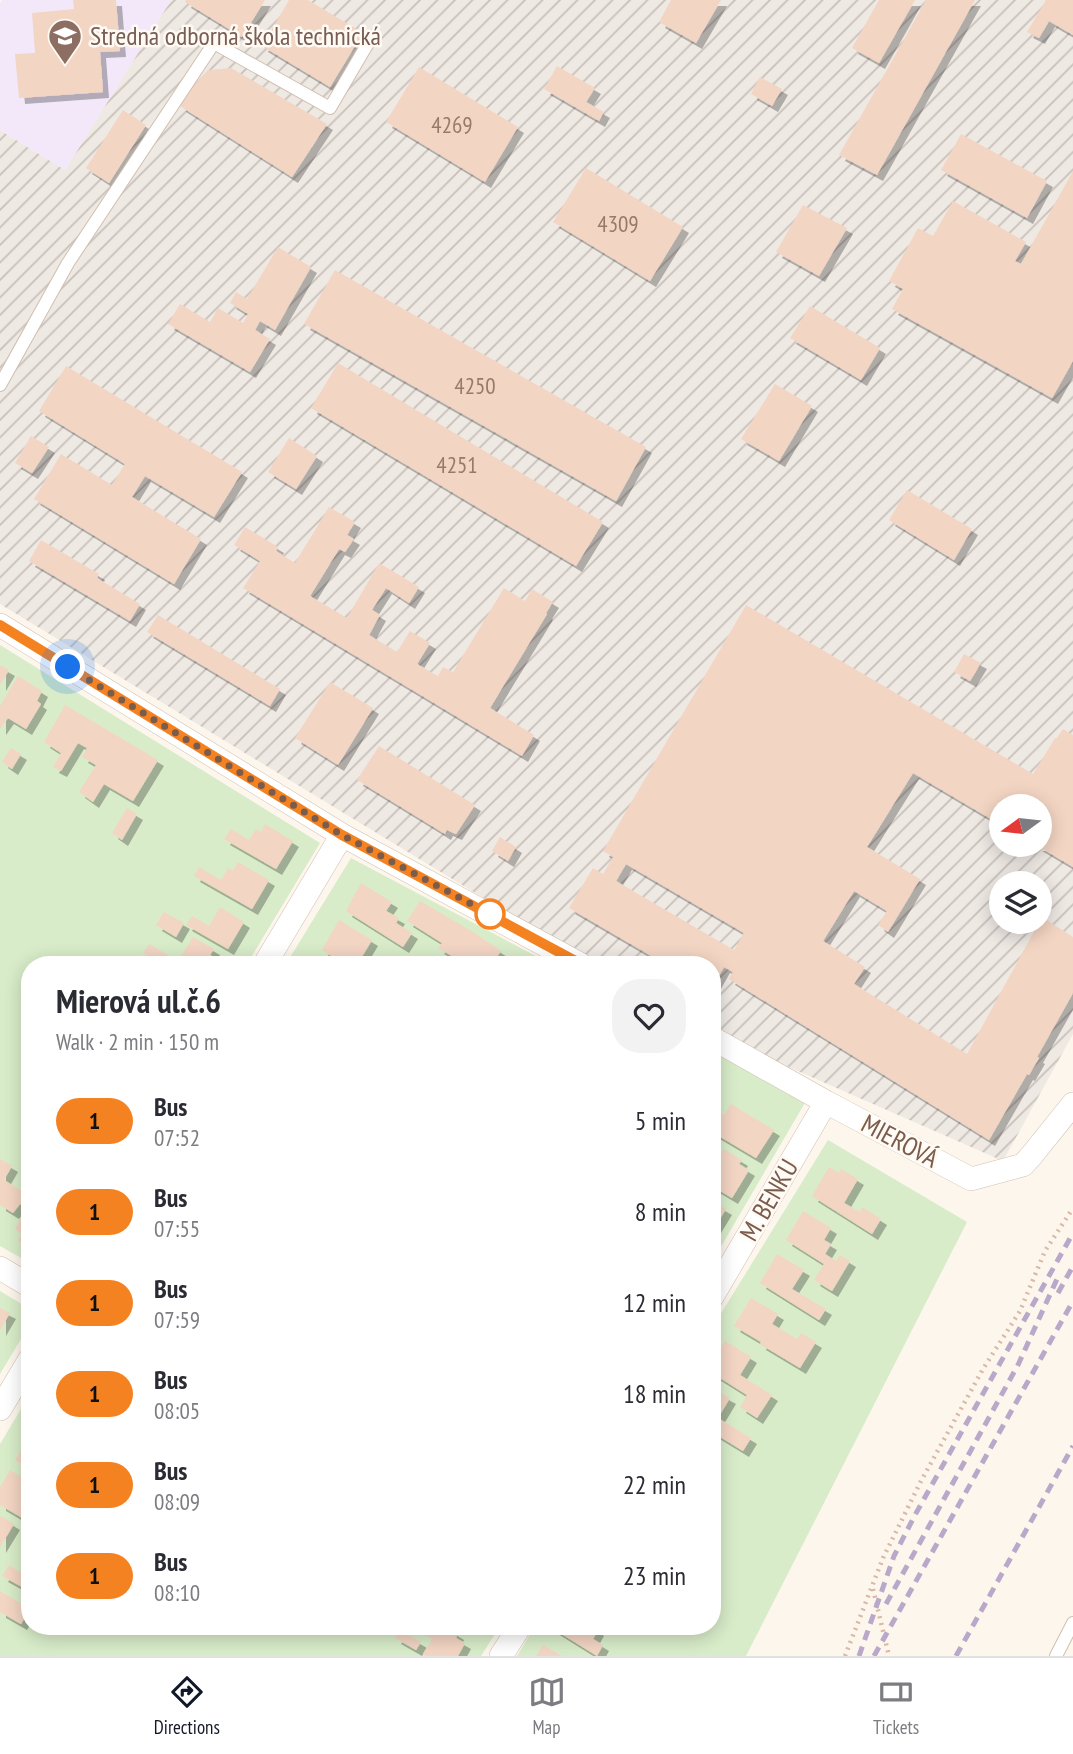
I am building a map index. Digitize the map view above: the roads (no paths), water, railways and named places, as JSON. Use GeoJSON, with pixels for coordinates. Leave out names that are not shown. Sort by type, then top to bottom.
{"type":"FeatureCollection","features":[{"type":"Feature","properties":{"kind":"street"},"geometry":{"type":"LineString","coordinates":[[0,625],[342,835],[565,956]]}},
{"type":"Feature","properties":{"kind":"street"},"geometry":{"type":"LineString","coordinates":[[270,956],[342,835]]}},
{"type":"Feature","properties":{"kind":"street","name":"MIEROVÁ"},"geometry":{"type":"LineString","coordinates":[[721,1043],[971,1179],[1023,1165],[1073,1104]]}},
{"type":"Feature","properties":{"kind":"street","name":"M. BENKU"},"geometry":{"type":"LineString","coordinates":[[721,1282],[826,1102]]}},
{"type":"Feature","properties":{"kind":"street"},"geometry":{"type":"LineString","coordinates":[[0,1268],[21,1281]]}},
{"type":"Feature","properties":{"kind":"street"},"geometry":{"type":"LineString","coordinates":[[0,1409],[21,1374]]}},
{"type":"Feature","properties":{"kind":"street"},"geometry":{"type":"LineString","coordinates":[[501,1656],[514,1635]]}},
{"type":"Feature","properties":{"kind":"lane"},"geometry":{"type":"LineString","coordinates":[[0,385],[68,263],[214,43],[330,108],[371,38]]}},
{"type":"Feature","properties":{"kind":"lane"},"geometry":{"type":"LineString","coordinates":[[1056,1656],[1073,1623]]}},
{"type":"Feature","properties":{"kind":"railway"},"geometry":{"type":"LineString","coordinates":[[859,1656],[894,1556],[1073,1233]]}},
{"type":"Feature","properties":{"kind":"railway"},"geometry":{"type":"LineString","coordinates":[[1058,1293],[1073,1266]]}},
{"type":"Feature","properties":{"kind":"railway"},"geometry":{"type":"LineString","coordinates":[[886,1604],[1018,1365],[1057,1279]]}},
{"type":"Feature","properties":{"kind":"railway"},"geometry":{"type":"LineString","coordinates":[[874,1656],[1073,1301]]}},
{"type":"Feature","properties":{"kind":"railway"},"geometry":{"type":"LineString","coordinates":[[956,1656],[1073,1446]]}},
{"type":"Feature","properties":{"kind":"place","name":"Stredná odborná škola technická"},"geometry":{"type":"Point","coordinates":[65,66]}}]}
